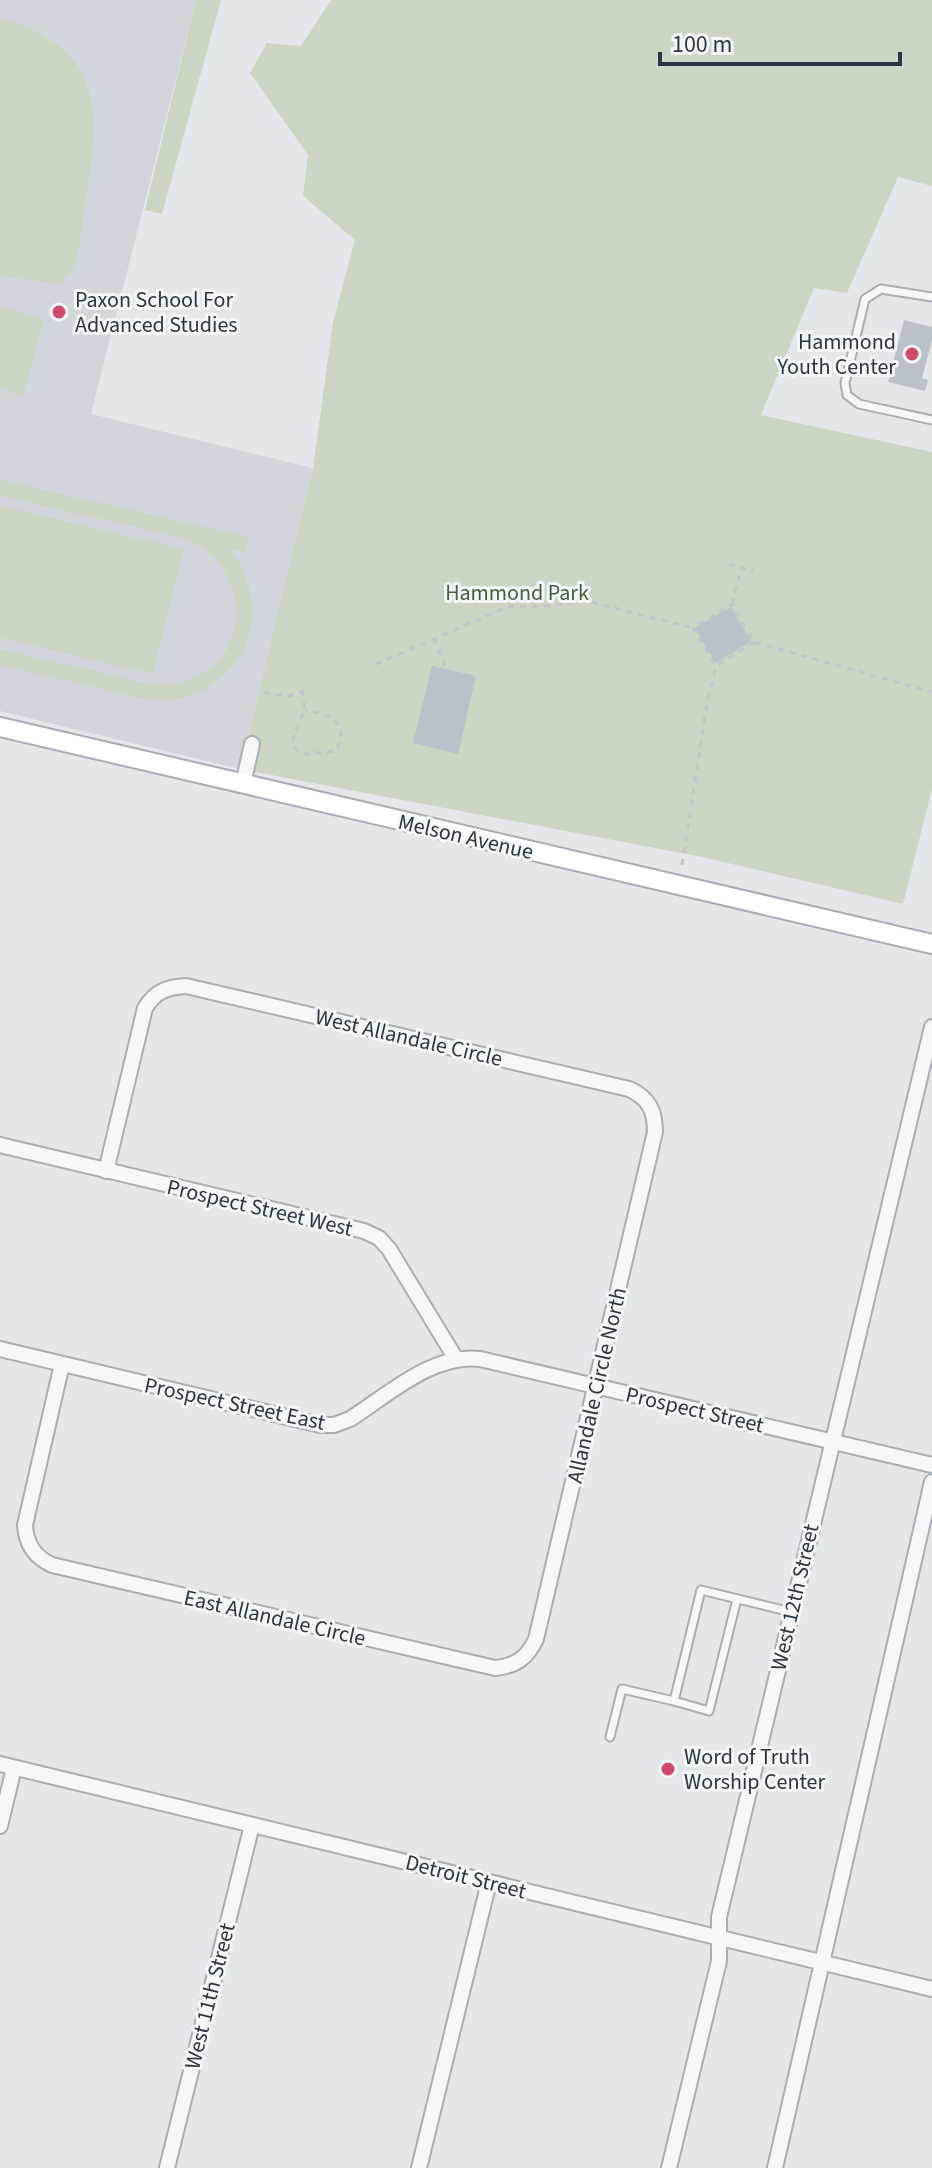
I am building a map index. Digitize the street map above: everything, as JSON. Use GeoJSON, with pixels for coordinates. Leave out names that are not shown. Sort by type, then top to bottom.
{"type":"FeatureCollection","features":[{"type":"Feature","properties":{"kind":"street","name":"Melson Avenue"},"geometry":{"type":"LineString","coordinates":[[0,727],[931,940]]}},
{"type":"Feature","properties":{"kind":"street"},"geometry":{"type":"LineString","coordinates":[[243,784],[252,744]]}},
{"type":"Feature","properties":{"kind":"street","name":"West Allandale Circle"},"geometry":{"type":"LineString","coordinates":[[106,1171],[145,1008],[152,996],[162,990],[186,986],[629,1089],[640,1094],[650,1105]]}},
{"type":"Feature","properties":{"kind":"street","name":"West 12th Street"},"geometry":{"type":"LineString","coordinates":[[669,2168],[719,1961],[719,1917],[932,1027]]}},
{"type":"Feature","properties":{"kind":"street","name":"Allandale Circle North"},"geometry":{"type":"LineString","coordinates":[[522,1660],[531,1651],[536,1639],[655,1132],[655,1118],[650,1105]]}},
{"type":"Feature","properties":{"kind":"street","name":"Prospect Street West"},"geometry":{"type":"LineString","coordinates":[[0,1145],[364,1231],[379,1238],[389,1249],[456,1359]]}},
{"type":"Feature","properties":{"kind":"street","name":"Prospect Street East"},"geometry":{"type":"LineString","coordinates":[[0,1349],[320,1425],[334,1425],[350,1419],[421,1374],[456,1359]]}},
{"type":"Feature","properties":{"kind":"street","name":"Prospect Street"},"geometry":{"type":"LineString","coordinates":[[456,1359],[480,1359],[932,1465]]}},
{"type":"Feature","properties":{"kind":"street","name":"East Allandale Circle"},"geometry":{"type":"LineString","coordinates":[[62,1364],[25,1525],[26,1539],[40,1559],[52,1565],[495,1668],[510,1667],[522,1660]]}},
{"type":"Feature","properties":{"kind":"street"},"geometry":{"type":"LineString","coordinates":[[775,2168],[932,1482]]}},
{"type":"Feature","properties":{"kind":"street"},"geometry":{"type":"LineString","coordinates":[[0,1826],[7,1766]]}},
{"type":"Feature","properties":{"kind":"street","name":"Detroit Street"},"geometry":{"type":"LineString","coordinates":[[7,1766],[932,1989]]}},
{"type":"Feature","properties":{"kind":"street","name":"West 11th Street"},"geometry":{"type":"LineString","coordinates":[[167,2168],[252,1825]]}},
{"type":"Feature","properties":{"kind":"street"},"geometry":{"type":"LineString","coordinates":[[419,2168],[489,1882]]}},
{"type":"Feature","properties":{"kind":"lane"},"geometry":{"type":"LineString","coordinates":[[932,297],[881,289],[865,299],[845,383],[847,395],[859,404],[932,420]]}},
{"type":"Feature","properties":{"kind":"lane"},"geometry":{"type":"LineString","coordinates":[[674,1701],[701,1590],[791,1612]]}},
{"type":"Feature","properties":{"kind":"lane"},"geometry":{"type":"LineString","coordinates":[[610,1737],[622,1689],[709,1711],[737,1599]]}},
{"type":"Feature","properties":{"kind":"path"},"geometry":{"type":"LineString","coordinates":[[729,564],[754,571]]}},
{"type":"Feature","properties":{"kind":"path"},"geometry":{"type":"LineString","coordinates":[[741,568],[732,604],[754,642],[932,692]]}},
{"type":"Feature","properties":{"kind":"path"},"geometry":{"type":"LineString","coordinates":[[376,664],[510,606],[538,607],[587,601],[693,628],[716,666]]}},
{"type":"Feature","properties":{"kind":"path"},"geometry":{"type":"LineString","coordinates":[[693,628],[732,604]]}},
{"type":"Feature","properties":{"kind":"path"},"geometry":{"type":"LineString","coordinates":[[434,638],[445,666],[443,669]]}},
{"type":"Feature","properties":{"kind":"path"},"geometry":{"type":"LineString","coordinates":[[682,865],[707,703],[716,666],[754,642]]}},
{"type":"Feature","properties":{"kind":"path"},"geometry":{"type":"LineString","coordinates":[[264,693],[290,696],[304,690],[305,710],[294,734],[293,747],[304,754],[336,751],[341,738],[336,720],[305,710]]}},
{"type":"Feature","properties":{"kind":"shaded area","name":"Paxon School For Advanced Studies"},"geometry":{"type":"Polygon","coordinates":[[[0,0],[196,0],[91,414],[313,468],[240,769],[0,711],[0,0]]]}},
{"type":"Feature","properties":{"kind":"green space"},"geometry":{"type":"Polygon","coordinates":[[[196,0],[221,0],[162,214],[145,210],[196,0]]]}},
{"type":"Feature","properties":{"kind":"green space","name":"Hammond Park"},"geometry":{"type":"Polygon","coordinates":[[[331,0],[932,0],[932,186],[898,177],[847,293],[814,288],[761,415],[932,452],[932,789],[903,904],[702,857],[240,769],[313,468],[333,322],[355,240],[303,196],[308,155],[250,73],[267,43],[301,46],[331,0]]]}},
{"type":"Feature","properties":{"kind":"green space"},"geometry":{"type":"Polygon","coordinates":[[[0,18],[34,31],[60,47],[77,65],[88,87],[93,112],[90,170],[77,256],[72,270],[60,284],[0,276],[0,18]]]}},
{"type":"Feature","properties":{"kind":"green space"},"geometry":{"type":"Polygon","coordinates":[[[0,307],[44,319],[23,396],[0,389],[0,307]]]}},
{"type":"Feature","properties":{"kind":"green space"},"geometry":{"type":"Polygon","coordinates":[[[0,480],[248,537],[245,552],[230,549],[243,571],[252,605],[251,629],[241,654],[232,666],[211,686],[198,692],[170,700],[155,700],[0,665],[0,649],[138,682],[181,682],[206,671],[223,655],[234,634],[236,611],[232,588],[221,567],[204,549],[180,537],[0,496],[0,480]]]}},
{"type":"Feature","properties":{"kind":"green space"},"geometry":{"type":"Polygon","coordinates":[[[0,506],[183,549],[153,674],[0,638],[0,506]]]}},
{"type":"Feature","properties":{"kind":"building","name":"Hammond Youth Center"},"geometry":{"type":"Polygon","coordinates":[[[904,320],[932,327],[932,340],[922,378],[928,380],[925,391],[888,382],[904,320]]]}},
{"type":"Feature","properties":{"kind":"building"},"geometry":{"type":"Polygon","coordinates":[[[731,607],[751,641],[716,663],[695,628],[731,607]]]}},
{"type":"Feature","properties":{"kind":"building"},"geometry":{"type":"Polygon","coordinates":[[[432,666],[476,676],[458,754],[413,743],[432,666]]]}},
{"type":"Feature","properties":{"kind":"place","name":"Paxon School For Advanced Studies"},"geometry":{"type":"Point","coordinates":[59,312]}},
{"type":"Feature","properties":{"kind":"place","name":"Hammond Youth Center"},"geometry":{"type":"Point","coordinates":[912,354]}},
{"type":"Feature","properties":{"kind":"place","name":"Word of Truth Worship Center"},"geometry":{"type":"Point","coordinates":[668,1769]}}]}
